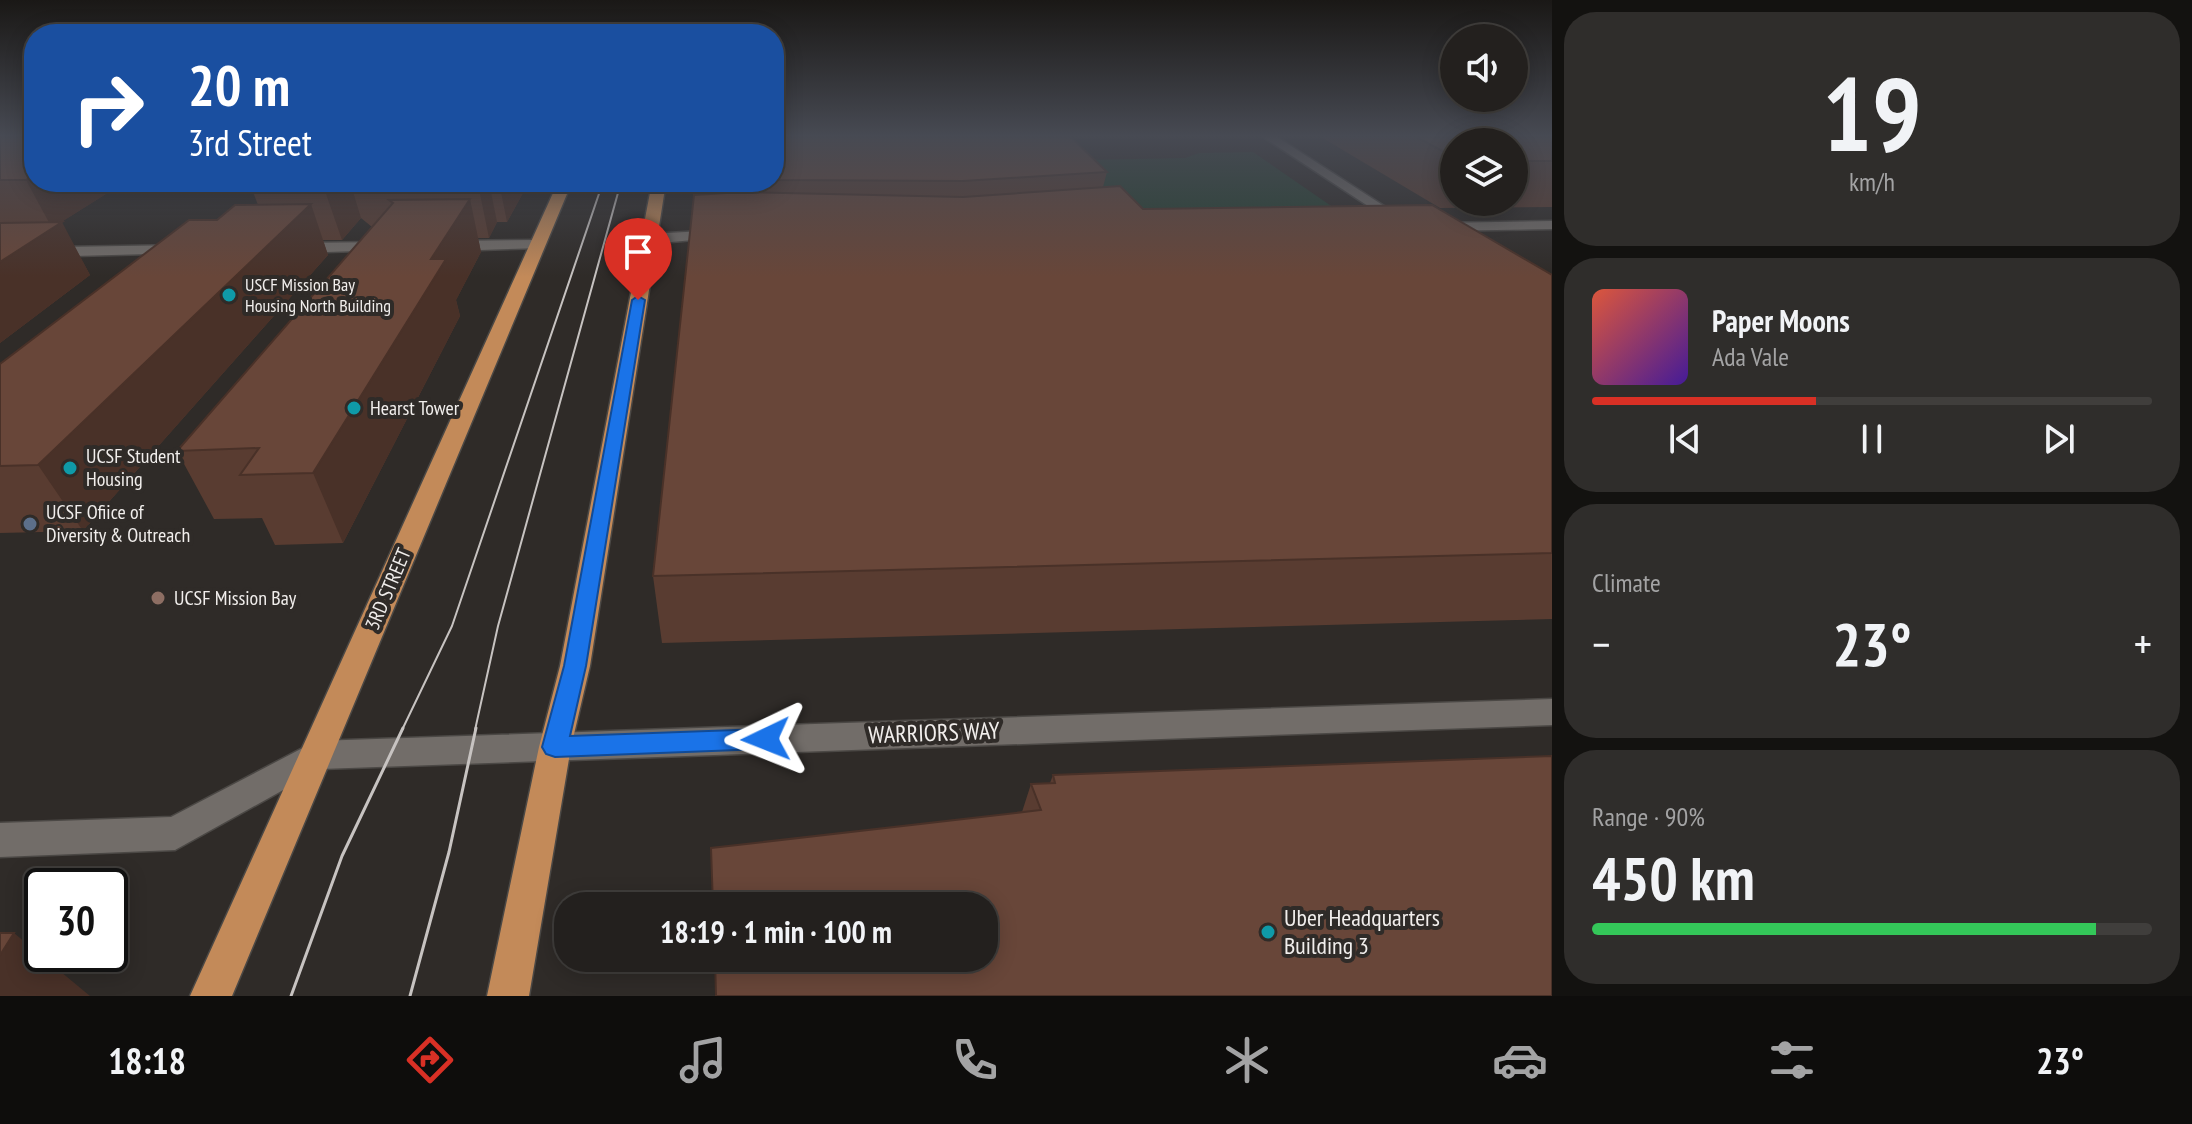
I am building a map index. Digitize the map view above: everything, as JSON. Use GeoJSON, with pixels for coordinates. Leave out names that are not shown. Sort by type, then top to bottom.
{"type":"FeatureCollection","features":[{"type":"Feature","properties":{"kind":"main road","name":"3RD STREET"},"geometry":{"type":"LineString","coordinates":[[211,996],[561,192]]}},
{"type":"Feature","properties":{"kind":"main road"},"geometry":{"type":"LineString","coordinates":[[508,996],[555,747],[575,666],[657,192]]}},
{"type":"Feature","properties":{"kind":"street"},"geometry":{"type":"LineString","coordinates":[[1342,183],[1436,243]]}},
{"type":"Feature","properties":{"kind":"street"},"geometry":{"type":"LineString","coordinates":[[1425,227],[1552,225]]}},
{"type":"Feature","properties":{"kind":"street"},"geometry":{"type":"LineString","coordinates":[[649,239],[743,234]]}},
{"type":"Feature","properties":{"kind":"street"},"geometry":{"type":"LineString","coordinates":[[430,246],[537,245]]}},
{"type":"Feature","properties":{"kind":"street"},"geometry":{"type":"LineString","coordinates":[[277,248],[399,247]]}},
{"type":"Feature","properties":{"kind":"street"},"geometry":{"type":"LineString","coordinates":[[0,253],[201,250]]}},
{"type":"Feature","properties":{"kind":"street","name":"WARRIORS WAY"},"geometry":{"type":"LineString","coordinates":[[316,755],[1552,712]]}},
{"type":"Feature","properties":{"kind":"street"},"geometry":{"type":"LineString","coordinates":[[0,840],[175,833],[316,755]]}},
{"type":"Feature","properties":{"kind":"green space"},"geometry":{"type":"Polygon","coordinates":[[[871,183],[1299,183],[1395,250],[699,218],[871,183]]]}},
{"type":"Feature","properties":{"kind":"building"},"geometry":{"type":"Polygon","coordinates":[[[1120,186],[1143,209],[1432,205],[1440,210],[1440,216],[1451,216],[1552,275],[1552,553],[653,576],[694,195],[742,192],[963,197],[1120,186]]]}},
{"type":"Feature","properties":{"kind":"building"},"geometry":{"type":"Polygon","coordinates":[[[470,199],[431,259],[446,259],[313,473],[240,475],[259,448],[177,451],[393,203],[389,200],[470,199]]]}},
{"type":"Feature","properties":{"kind":"building"},"geometry":{"type":"Polygon","coordinates":[[[311,204],[38,465],[0,466],[0,364],[189,220],[217,220],[235,205],[311,204]]]}},
{"type":"Feature","properties":{"kind":"building"},"geometry":{"type":"Polygon","coordinates":[[[62,222],[0,262],[0,223],[62,222]]]}},
{"type":"Feature","properties":{"kind":"building","name":"Uber Headquarters Building 3"},"geometry":{"type":"Polygon","coordinates":[[[1552,756],[1552,996],[716,996],[715,972],[998,972],[998,892],[713,892],[711,848],[1041,810],[1031,784],[1055,783],[1053,775],[1552,756]]]}},
{"type":"Feature","properties":{"kind":"building"},"geometry":{"type":"Polygon","coordinates":[[[0,933],[14,933],[0,955],[0,933]]]}},
{"type":"Feature","properties":{"kind":"tram line"},"geometry":{"type":"LineString","coordinates":[[402,730],[452,626],[600,192]]}},
{"type":"Feature","properties":{"kind":"tram line"},"geometry":{"type":"LineString","coordinates":[[475,730],[498,626],[618,192]]}},
{"type":"Feature","properties":{"kind":"tram line"},"geometry":{"type":"LineString","coordinates":[[291,996],[342,856],[403,728]]}},
{"type":"Feature","properties":{"kind":"tram line"},"geometry":{"type":"LineString","coordinates":[[410,996],[449,852],[476,728]]}},
{"type":"Feature","properties":{"kind":"place","name":"USCF Mission Bay Housing North Building"},"geometry":{"type":"Point","coordinates":[229,295]}},
{"type":"Feature","properties":{"kind":"place","name":"Hearst Tower"},"geometry":{"type":"Point","coordinates":[354,408]}},
{"type":"Feature","properties":{"kind":"place","name":"UCSF Student Housing"},"geometry":{"type":"Point","coordinates":[70,468]}},
{"type":"Feature","properties":{"kind":"place","name":"UCSF Ofiice of Diversity & Outreach"},"geometry":{"type":"Point","coordinates":[30,524]}},
{"type":"Feature","properties":{"kind":"place","name":"UCSF Mission Bay"},"geometry":{"type":"Point","coordinates":[158,598]}},
{"type":"Feature","properties":{"kind":"place","name":"Uber Headquarters Building 3"},"geometry":{"type":"Point","coordinates":[1268,932]}},
{"type":"Feature","properties":{"kind":"route"},"geometry":{"type":"LineString","coordinates":[[638,300],[575,666],[555,747],[766,739]]}}]}
